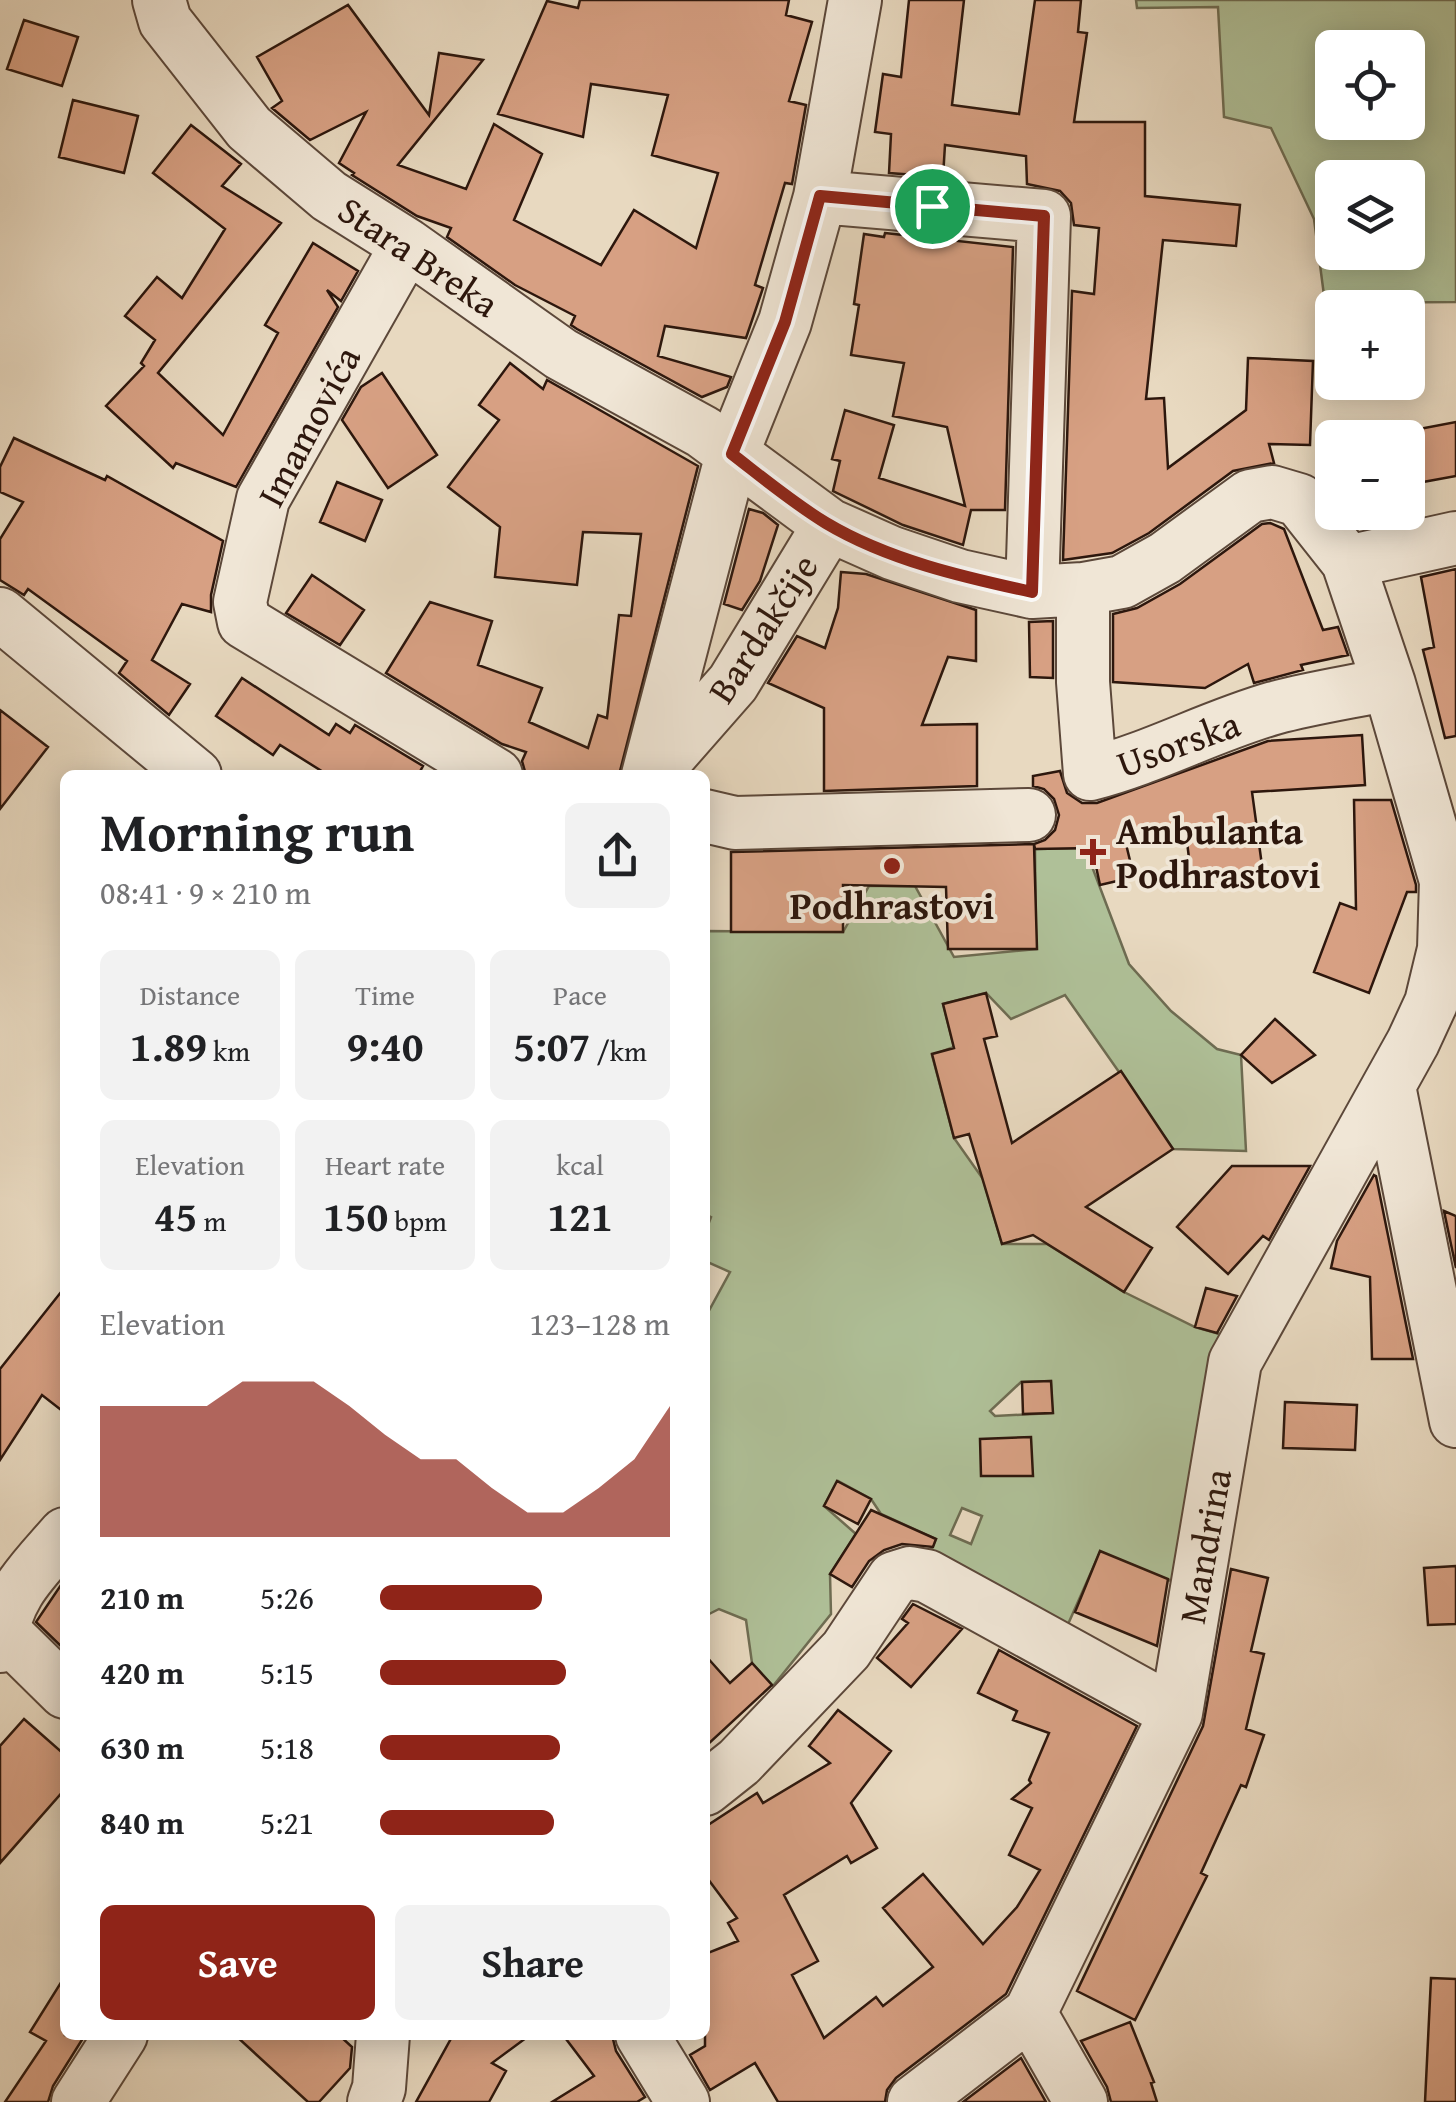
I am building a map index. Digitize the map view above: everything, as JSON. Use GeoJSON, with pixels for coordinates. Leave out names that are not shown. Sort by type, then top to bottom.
{"type":"FeatureCollection","features":[{"type":"Feature","properties":{"kind":"street","name":"Stara Breka"},"geometry":{"type":"LineString","coordinates":[[159,0],[165,21],[249,128],[328,196],[407,245],[562,354],[702,432],[732,454]]}},
{"type":"Feature","properties":{"kind":"street","name":"Bardakčije"},"geometry":{"type":"LineString","coordinates":[[651,770],[732,454],[785,322],[820,196],[855,0]]}},
{"type":"Feature","properties":{"kind":"street"},"geometry":{"type":"LineString","coordinates":[[820,196],[1044,216],[1057,591],[960,576],[892,553],[829,525]]}},
{"type":"Feature","properties":{"kind":"street","name":"Imamovića"},"geometry":{"type":"LineString","coordinates":[[407,245],[264,499],[240,602],[244,622],[488,770]]}},
{"type":"Feature","properties":{"kind":"street","name":"Bardakčije"},"geometry":{"type":"LineString","coordinates":[[655,770],[733,683],[829,525],[732,454]]}},
{"type":"Feature","properties":{"kind":"street","name":"Mandrina"},"geometry":{"type":"LineString","coordinates":[[914,2102],[1030,2013],[1176,1713],[1236,1362],[1419,1057],[1444,949],[1446,880],[1389,684],[1348,562],[1299,500],[1272,492],[1250,496],[1165,558],[1122,582],[1057,591]]}},
{"type":"Feature","properties":{"kind":"street"},"geometry":{"type":"LineString","coordinates":[[1348,562],[1456,538]]}},
{"type":"Feature","properties":{"kind":"street","name":"Usorska"},"geometry":{"type":"LineString","coordinates":[[1057,591],[1082,682],[1090,774],[1127,765],[1160,748],[1274,708],[1389,684]]}},
{"type":"Feature","properties":{"kind":"street"},"geometry":{"type":"LineString","coordinates":[[0,614],[189,770]]}},
{"type":"Feature","properties":{"kind":"street"},"geometry":{"type":"LineString","coordinates":[[681,654],[733,683]]}},
{"type":"Feature","properties":{"kind":"street"},"geometry":{"type":"LineString","coordinates":[[710,817],[735,823],[1029,815]]}},
{"type":"Feature","properties":{"kind":"street"},"geometry":{"type":"LineString","coordinates":[[1419,1057],[1456,1421]]}},
{"type":"Feature","properties":{"kind":"street"},"geometry":{"type":"LineString","coordinates":[[60,1540],[14,1594],[1,1638],[60,1688]]}},
{"type":"Feature","properties":{"kind":"street"},"geometry":{"type":"LineString","coordinates":[[710,1784],[739,1762],[846,1650],[894,1578],[910,1573],[926,1576],[1176,1713]]}},
{"type":"Feature","properties":{"kind":"street"},"geometry":{"type":"LineString","coordinates":[[1030,2013],[1081,2102]]}},
{"type":"Feature","properties":{"kind":"street"},"geometry":{"type":"LineString","coordinates":[[78,2102],[118,2040]]}},
{"type":"Feature","properties":{"kind":"street"},"geometry":{"type":"LineString","coordinates":[[374,2102],[379,2088],[383,2040]]}},
{"type":"Feature","properties":{"kind":"street"},"geometry":{"type":"LineString","coordinates":[[645,2040],[683,2102]]}},
{"type":"Feature","properties":{"kind":"green space"},"geometry":{"type":"Polygon","coordinates":[[[1136,0],[1456,0],[1456,302],[1425,302],[1425,290],[1323,290],[1321,270],[1425,270],[1425,160],[1315,160],[1315,227],[1271,128],[1224,117],[1218,7],[1137,8],[1136,0]]]}},
{"type":"Feature","properties":{"kind":"green space"},"geometry":{"type":"Polygon","coordinates":[[[1085,848],[1129,964],[1171,1011],[1217,1049],[1241,1055],[1246,1151],[1173,1149],[1065,995],[1011,1019],[986,993],[943,1004],[954,1047],[932,1055],[954,1138],[983,1179],[1002,1244],[1047,1244],[1124,1292],[1195,1327],[1230,1337],[1176,1583],[1100,1552],[1065,1631],[924,1564],[936,1539],[881,1514],[871,1499],[838,1481],[824,1506],[856,1534],[830,1574],[831,1614],[773,1686],[752,1663],[746,1620],[719,1609],[710,1614],[710,1309],[730,1272],[710,1263],[710,931],[843,932],[869,886],[915,886],[954,957],[1036,949],[1035,849],[1085,848]],[[1051,1381],[1021,1382],[990,1411],[995,1416],[1052,1413],[1051,1381]],[[962,1508],[950,1535],[971,1544],[982,1516],[962,1508]]]}},
{"type":"Feature","properties":{"kind":"building"},"geometry":{"type":"Polygon","coordinates":[[[580,0],[789,0],[786,15],[812,22],[789,101],[806,105],[792,184],[785,183],[755,285],[763,288],[746,338],[665,326],[658,356],[731,377],[727,387],[702,397],[577,329],[571,325],[575,316],[515,285],[447,237],[451,228],[417,216],[352,175],[339,163],[366,112],[310,140],[272,108],[282,101],[257,57],[348,5],[429,115],[439,53],[483,60],[398,165],[466,189],[494,124],[542,154],[514,220],[601,265],[634,210],[696,248],[718,173],[652,155],[668,95],[591,84],[583,137],[498,114],[547,1],[578,8],[580,0]]]}},
{"type":"Feature","properties":{"kind":"building"},"geometry":{"type":"Polygon","coordinates":[[[909,0],[964,0],[952,105],[1019,114],[1035,0],[1081,0],[1078,32],[1087,33],[1074,122],[1145,122],[1145,196],[1240,205],[1236,246],[1163,240],[1146,399],[1164,398],[1168,468],[1246,410],[1248,358],[1313,361],[1310,445],[1269,444],[1274,463],[1233,471],[1149,533],[1112,553],[1063,560],[1072,291],[1094,294],[1099,228],[1074,225],[1071,203],[1060,191],[1027,184],[1026,156],[945,145],[943,177],[889,173],[891,134],[875,132],[883,74],[901,77],[909,0]]]}},
{"type":"Feature","properties":{"kind":"building"},"geometry":{"type":"Polygon","coordinates":[[[24,20],[78,37],[62,86],[7,69],[24,20]]]}},
{"type":"Feature","properties":{"kind":"building"},"geometry":{"type":"Polygon","coordinates":[[[73,100],[138,116],[124,173],[59,157],[73,100]]]}},
{"type":"Feature","properties":{"kind":"building"},"geometry":{"type":"Polygon","coordinates":[[[191,125],[241,164],[222,186],[281,223],[158,373],[223,435],[278,333],[265,325],[313,243],[358,271],[341,301],[327,290],[338,307],[236,487],[176,463],[173,468],[106,406],[144,366],[141,363],[155,340],[125,316],[157,277],[182,298],[225,229],[153,173],[191,125]]]}},
{"type":"Feature","properties":{"kind":"building"},"geometry":{"type":"Polygon","coordinates":[[[885,233],[1013,247],[1005,510],[971,510],[963,545],[903,525],[833,491],[840,461],[832,459],[845,410],[894,425],[879,478],[965,506],[947,427],[893,416],[904,363],[851,355],[864,234],[884,237],[885,233]]]}},
{"type":"Feature","properties":{"kind":"building"},"geometry":{"type":"Polygon","coordinates":[[[510,363],[543,389],[547,380],[698,466],[620,770],[525,770],[522,761],[526,752],[502,744],[386,673],[430,602],[492,621],[478,665],[542,688],[529,722],[588,748],[598,715],[607,718],[619,615],[631,616],[641,534],[583,532],[577,585],[495,577],[500,527],[448,487],[499,420],[479,405],[510,363]]]}},
{"type":"Feature","properties":{"kind":"building"},"geometry":{"type":"Polygon","coordinates":[[[382,373],[437,455],[388,488],[342,420],[361,387],[382,373]]]}},
{"type":"Feature","properties":{"kind":"building"},"geometry":{"type":"Polygon","coordinates":[[[1456,422],[1456,476],[1425,482],[1425,428],[1456,422]]]}},
{"type":"Feature","properties":{"kind":"building"},"geometry":{"type":"Polygon","coordinates":[[[14,438],[105,480],[107,476],[223,541],[211,612],[182,604],[152,660],[190,684],[169,715],[119,673],[127,661],[28,589],[24,595],[0,580],[0,539],[23,502],[0,492],[0,467],[14,438]]]}},
{"type":"Feature","properties":{"kind":"building"},"geometry":{"type":"Polygon","coordinates":[[[337,482],[382,500],[365,541],[320,522],[337,482]]]}},
{"type":"Feature","properties":{"kind":"building"},"geometry":{"type":"Polygon","coordinates":[[[749,509],[763,513],[778,525],[760,581],[742,610],[724,604],[749,509]]]}},
{"type":"Feature","properties":{"kind":"building"},"geometry":{"type":"Polygon","coordinates":[[[1262,524],[1284,529],[1323,630],[1338,627],[1348,655],[1301,665],[1303,670],[1254,683],[1248,664],[1205,688],[1113,682],[1113,614],[1137,608],[1180,584],[1262,524]]]}},
{"type":"Feature","properties":{"kind":"building"},"geometry":{"type":"Polygon","coordinates":[[[1456,569],[1456,736],[1445,738],[1423,650],[1434,647],[1421,577],[1456,569]]]}},
{"type":"Feature","properties":{"kind":"building"},"geometry":{"type":"Polygon","coordinates":[[[841,572],[866,574],[976,610],[976,661],[948,657],[922,725],[977,724],[977,786],[824,791],[824,708],[768,683],[797,636],[825,648],[838,608],[841,572]]]}},
{"type":"Feature","properties":{"kind":"building"},"geometry":{"type":"Polygon","coordinates":[[[312,575],[364,610],[340,645],[286,613],[312,575]]]}},
{"type":"Feature","properties":{"kind":"building"},"geometry":{"type":"Polygon","coordinates":[[[1053,621],[1053,678],[1030,677],[1029,622],[1053,621]]]}},
{"type":"Feature","properties":{"kind":"building"},"geometry":{"type":"Polygon","coordinates":[[[242,678],[329,735],[336,724],[350,733],[355,725],[423,766],[421,770],[320,770],[280,745],[273,755],[216,716],[242,678]]]}},
{"type":"Feature","properties":{"kind":"building"},"geometry":{"type":"Polygon","coordinates":[[[0,710],[48,747],[0,809],[0,710]]]}},
{"type":"Feature","properties":{"kind":"building"},"geometry":{"type":"Polygon","coordinates":[[[1362,735],[1365,785],[1252,792],[1263,873],[1192,882],[1186,834],[1126,844],[1134,877],[1100,885],[1092,848],[1035,849],[1034,844],[1055,830],[1059,815],[1054,799],[1044,789],[1033,786],[1033,776],[1060,771],[1067,793],[1082,803],[1097,803],[1268,741],[1362,735]]]}},
{"type":"Feature","properties":{"kind":"building"},"geometry":{"type":"Polygon","coordinates":[[[1354,800],[1391,800],[1416,885],[1416,892],[1407,892],[1369,993],[1314,972],[1340,903],[1356,909],[1354,800]]]}},
{"type":"Feature","properties":{"kind":"building"},"geometry":{"type":"Polygon","coordinates":[[[1034,844],[1037,949],[948,949],[946,887],[843,885],[843,932],[731,932],[731,852],[1034,844]]]}},
{"type":"Feature","properties":{"kind":"building"},"geometry":{"type":"Polygon","coordinates":[[[986,993],[997,1036],[984,1039],[1012,1143],[1121,1071],[1173,1149],[1086,1207],[1152,1248],[1124,1292],[1033,1235],[1002,1244],[969,1134],[954,1138],[932,1054],[954,1048],[943,1004],[986,993]]]}},
{"type":"Feature","properties":{"kind":"building"},"geometry":{"type":"Polygon","coordinates":[[[1275,1019],[1315,1055],[1272,1083],[1241,1055],[1275,1019]]]}},
{"type":"Feature","properties":{"kind":"building"},"geometry":{"type":"Polygon","coordinates":[[[1232,1166],[1310,1166],[1269,1240],[1263,1236],[1228,1274],[1177,1227],[1232,1166]]]}},
{"type":"Feature","properties":{"kind":"building"},"geometry":{"type":"Polygon","coordinates":[[[1374,1175],[1413,1359],[1372,1359],[1370,1277],[1331,1268],[1337,1241],[1374,1175]]]}},
{"type":"Feature","properties":{"kind":"building"},"geometry":{"type":"Polygon","coordinates":[[[1444,1211],[1456,1216],[1456,1268],[1444,1211]]]}},
{"type":"Feature","properties":{"kind":"building"},"geometry":{"type":"Polygon","coordinates":[[[1206,1288],[1237,1296],[1217,1333],[1195,1327],[1206,1288]]]}},
{"type":"Feature","properties":{"kind":"building"},"geometry":{"type":"Polygon","coordinates":[[[60,1293],[60,1409],[42,1395],[0,1460],[0,1369],[60,1293]]]}},
{"type":"Feature","properties":{"kind":"building"},"geometry":{"type":"Polygon","coordinates":[[[1051,1381],[1053,1413],[1023,1414],[1022,1382],[1051,1381]]]}},
{"type":"Feature","properties":{"kind":"building"},"geometry":{"type":"Polygon","coordinates":[[[1285,1402],[1357,1405],[1355,1450],[1283,1448],[1285,1402]]]}},
{"type":"Feature","properties":{"kind":"building"},"geometry":{"type":"Polygon","coordinates":[[[1031,1437],[1033,1476],[981,1476],[980,1439],[1031,1437]]]}},
{"type":"Feature","properties":{"kind":"building"},"geometry":{"type":"Polygon","coordinates":[[[837,1481],[871,1499],[858,1524],[824,1506],[837,1481]]]}},
{"type":"Feature","properties":{"kind":"building"},"geometry":{"type":"Polygon","coordinates":[[[871,1510],[936,1539],[933,1547],[902,1544],[884,1550],[869,1561],[852,1587],[830,1574],[871,1510]]]}},
{"type":"Feature","properties":{"kind":"building"},"geometry":{"type":"Polygon","coordinates":[[[1100,1551],[1168,1579],[1157,1646],[1075,1612],[1100,1551]]]}},
{"type":"Feature","properties":{"kind":"building"},"geometry":{"type":"Polygon","coordinates":[[[1456,1566],[1456,1624],[1428,1625],[1424,1568],[1456,1566]]]}},
{"type":"Feature","properties":{"kind":"building"},"geometry":{"type":"Polygon","coordinates":[[[1231,1569],[1268,1578],[1251,1651],[1264,1654],[1246,1729],[1264,1735],[1246,1787],[1241,1785],[1201,1873],[1207,1876],[1135,2020],[1077,1991],[1203,1726],[1231,1569]]]}},
{"type":"Feature","properties":{"kind":"building"},"geometry":{"type":"Polygon","coordinates":[[[60,1586],[60,1645],[36,1622],[60,1586]]]}},
{"type":"Feature","properties":{"kind":"building"},"geometry":{"type":"Polygon","coordinates":[[[913,1604],[962,1629],[911,1687],[877,1658],[908,1623],[902,1619],[913,1604]]]}},
{"type":"Feature","properties":{"kind":"building"},"geometry":{"type":"Polygon","coordinates":[[[999,1650],[1137,1726],[1006,1994],[896,2078],[887,2090],[885,2102],[778,2102],[755,2063],[710,2090],[690,2055],[710,2040],[710,1952],[738,1941],[728,1923],[737,1918],[710,1882],[710,1824],[757,1793],[763,1803],[830,1763],[809,1746],[838,1710],[891,1751],[851,1803],[877,1848],[851,1863],[847,1856],[784,1895],[818,1961],[792,1975],[824,2038],[876,1997],[883,2006],[933,1967],[883,1908],[923,1874],[983,1944],[1017,1907],[1040,1870],[1009,1855],[1032,1808],[1012,1799],[1031,1783],[1049,1733],[1013,1720],[1017,1711],[978,1693],[999,1650]]]}},
{"type":"Feature","properties":{"kind":"building"},"geometry":{"type":"Polygon","coordinates":[[[710,1661],[730,1683],[752,1663],[772,1685],[710,1742],[710,1661]]]}},
{"type":"Feature","properties":{"kind":"building"},"geometry":{"type":"Polygon","coordinates":[[[24,1719],[60,1751],[60,1795],[0,1863],[0,1746],[24,1719]]]}},
{"type":"Feature","properties":{"kind":"building"},"geometry":{"type":"Polygon","coordinates":[[[1431,1978],[1456,1979],[1456,2102],[1425,2102],[1431,1978]]]}},
{"type":"Feature","properties":{"kind":"building"},"geometry":{"type":"Polygon","coordinates":[[[60,1984],[60,2040],[82,2040],[53,2086],[48,2102],[5,2102],[46,2041],[30,2032],[60,1984]]]}},
{"type":"Feature","properties":{"kind":"building"},"geometry":{"type":"Polygon","coordinates":[[[1130,2022],[1154,2082],[1151,2083],[1157,2102],[1111,2102],[1107,2087],[1081,2041],[1130,2022]]]}},
{"type":"Feature","properties":{"kind":"building"},"geometry":{"type":"Polygon","coordinates":[[[240,2040],[344,2040],[352,2047],[350,2068],[319,2102],[308,2102],[240,2040]]]}},
{"type":"Feature","properties":{"kind":"building"},"geometry":{"type":"Polygon","coordinates":[[[450,2040],[523,2040],[492,2063],[506,2071],[489,2102],[416,2102],[450,2040]]]}},
{"type":"Feature","properties":{"kind":"building"},"geometry":{"type":"Polygon","coordinates":[[[567,2040],[613,2040],[645,2097],[637,2102],[552,2102],[594,2076],[567,2040]]]}},
{"type":"Feature","properties":{"kind":"building"},"geometry":{"type":"Polygon","coordinates":[[[1021,2058],[1046,2102],[963,2102],[1021,2058]]]}},
{"type":"Feature","properties":{"kind":"place","name":"Ambulanta Podhrastovi"},"geometry":{"type":"Point","coordinates":[1093,852]}},
{"type":"Feature","properties":{"kind":"place","name":"Podhrastovi"},"geometry":{"type":"Point","coordinates":[892,866]}},
{"type":"Feature","properties":{"kind":"route"},"geometry":{"type":"LineString","coordinates":[[820,196],[932,206],[1044,216],[1032,592],[960,576],[892,553],[829,525],[732,454],[785,322],[820,196]]}}]}
